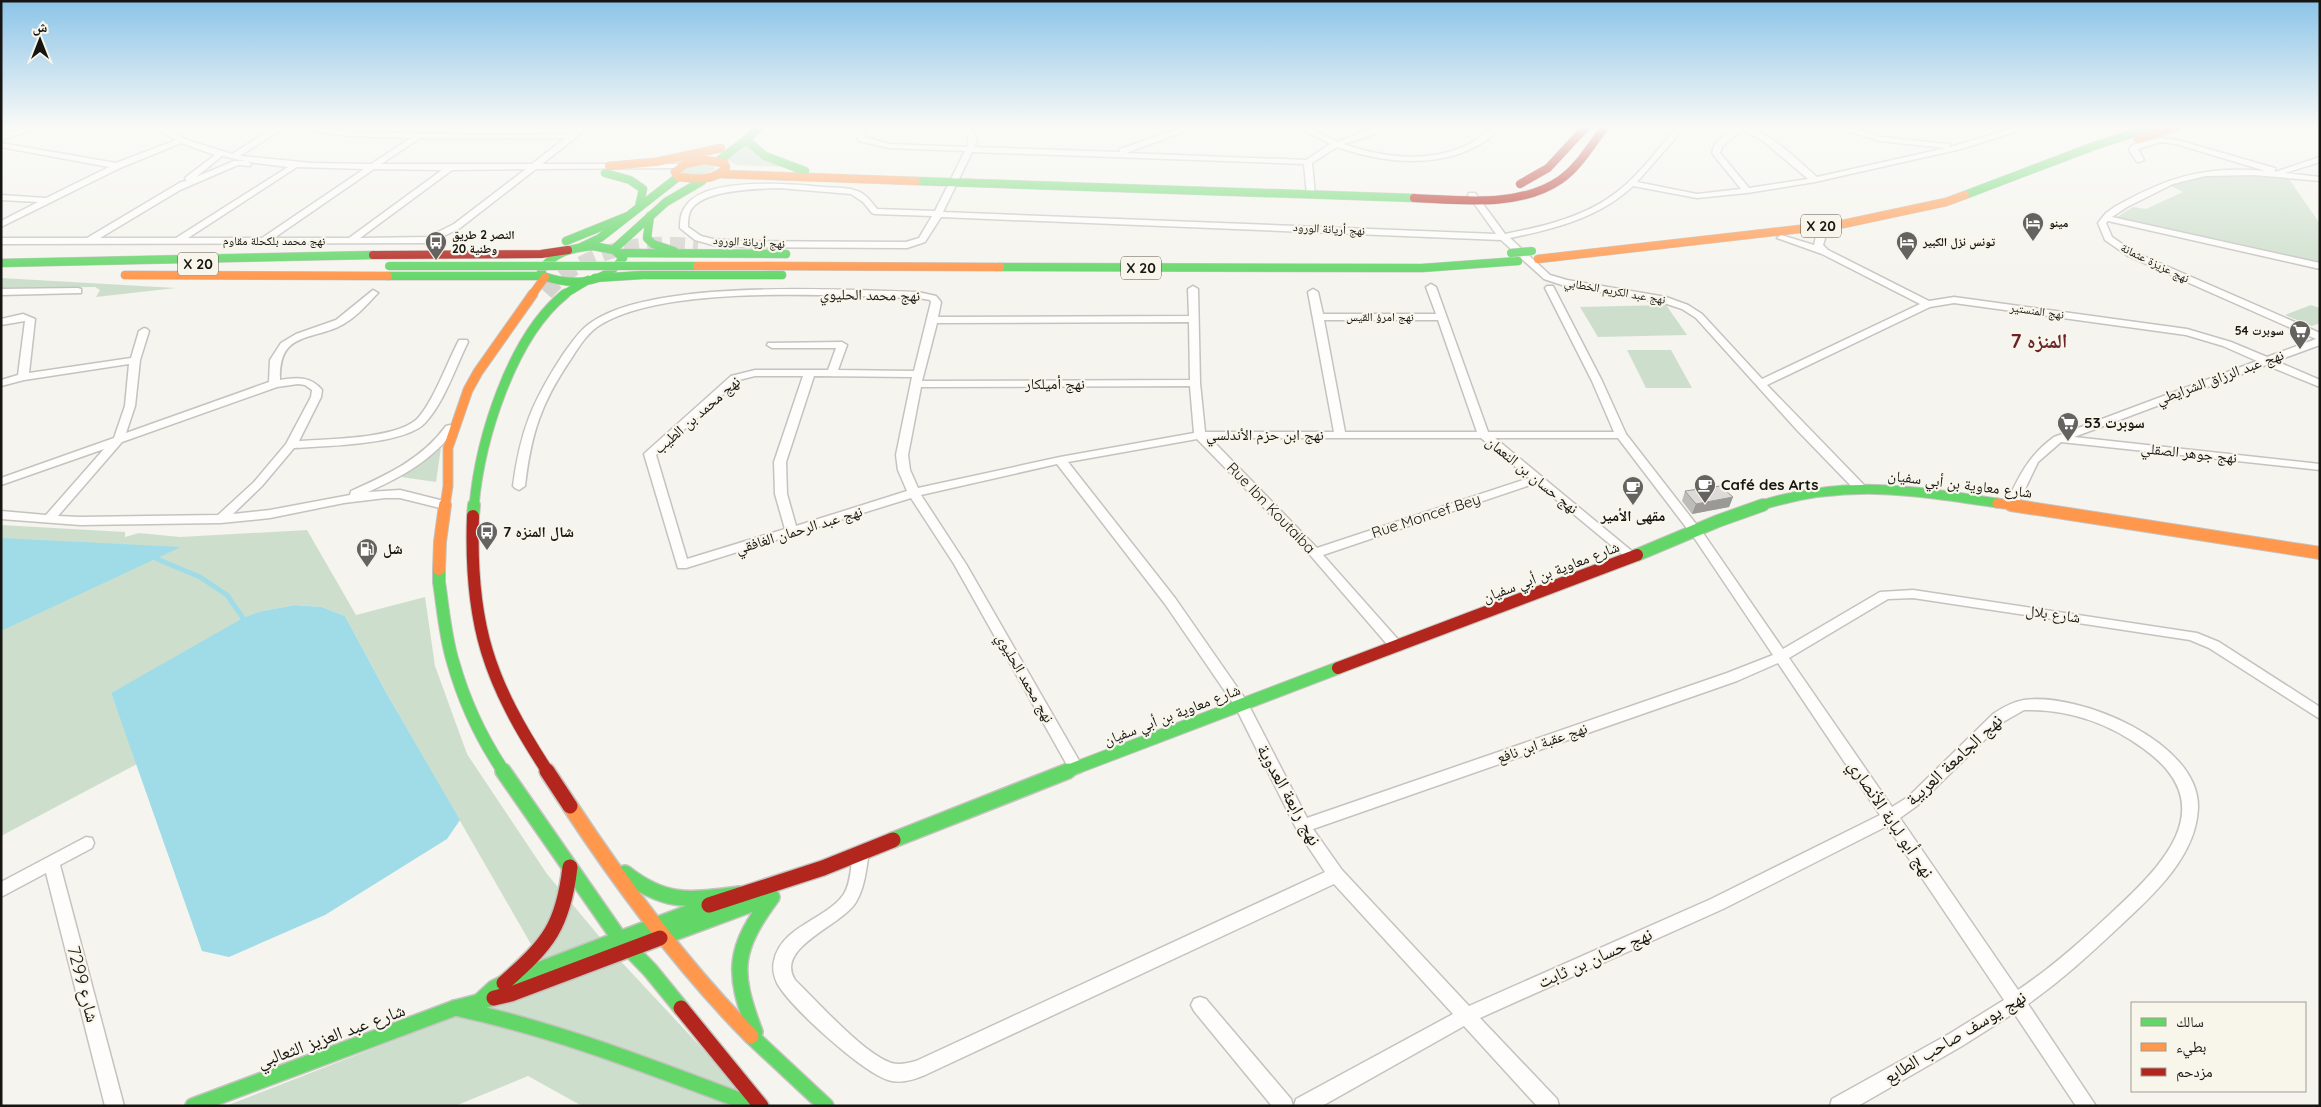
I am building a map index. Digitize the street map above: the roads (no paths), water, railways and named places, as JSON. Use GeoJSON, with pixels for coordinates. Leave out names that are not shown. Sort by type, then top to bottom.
{"type":"FeatureCollection","features":[{"type":"Feature","properties":{"kind":"main road"},"geometry":{"type":"LineString","coordinates":[[630,179],[639,184],[643,190],[639,207]]}},
{"type":"Feature","properties":{"kind":"main road"},"geometry":{"type":"LineString","coordinates":[[581,247],[600,238],[639,207],[670,179]]}},
{"type":"Feature","properties":{"kind":"main road"},"geometry":{"type":"LineString","coordinates":[[689,179],[704,179]]}},
{"type":"Feature","properties":{"kind":"main road"},"geometry":{"type":"LineString","coordinates":[[617,251],[630,230],[686,189],[709,179]]}},
{"type":"Feature","properties":{"kind":"main road"},"geometry":{"type":"LineString","coordinates":[[663,205],[699,190],[751,179]]}},
{"type":"Feature","properties":{"kind":"main road"},"geometry":{"type":"LineString","coordinates":[[940,179],[1473,198],[1522,194],[1552,184],[1560,179]]}},
{"type":"Feature","properties":{"kind":"main road"},"geometry":{"type":"LineString","coordinates":[[950,179],[956,179]]}},
{"type":"Feature","properties":{"kind":"main road"},"geometry":{"type":"LineString","coordinates":[[1473,198],[1533,179]]}},
{"type":"Feature","properties":{"kind":"main road"},"geometry":{"type":"LineString","coordinates":[[1650,248],[1782,238],[1889,222],[1927,213],[1994,179]]}},
{"type":"Feature","properties":{"kind":"main road","name":"X 20"},"geometry":{"type":"LineString","coordinates":[[1535,255],[1650,248],[1843,224],[1946,202],[1998,179]]}},
{"type":"Feature","properties":{"kind":"main road","name":"X 20"},"geometry":{"type":"LineString","coordinates":[[766,262],[1293,269],[1422,268],[1834,217],[1987,183],[2001,183],[2010,179]]}},
{"type":"Feature","properties":{"kind":"main road"},"geometry":{"type":"LineString","coordinates":[[2001,183],[2016,179]]}},
{"type":"Feature","properties":{"kind":"main road"},"geometry":{"type":"LineString","coordinates":[[475,253],[554,244],[628,216]]}},
{"type":"Feature","properties":{"kind":"main road"},"geometry":{"type":"LineString","coordinates":[[650,216],[647,238],[653,244],[679,253]]}},
{"type":"Feature","properties":{"kind":"main road"},"geometry":{"type":"LineString","coordinates":[[1,263],[475,253],[541,254],[599,246],[617,251],[679,253],[1189,262]]}},
{"type":"Feature","properties":{"kind":"main road"},"geometry":{"type":"LineString","coordinates":[[698,246],[725,250],[836,251],[928,256]]}},
{"type":"Feature","properties":{"kind":"main road"},"geometry":{"type":"LineString","coordinates":[[544,277],[541,271],[548,259],[568,250]]}},
{"type":"Feature","properties":{"kind":"main road"},"geometry":{"type":"LineString","coordinates":[[617,251],[623,258],[622,263],[607,274],[591,279],[560,298],[541,321],[509,377],[493,416],[480,460],[474,500],[472,535],[478,611],[487,649],[500,688],[521,728],[601,854],[664,937],[710,993],[826,1106]]}},
{"type":"Feature","properties":{"kind":"main road","name":"X 20"},"geometry":{"type":"LineString","coordinates":[[1,271],[766,262],[1189,262],[1514,257]]}},
{"type":"Feature","properties":{"kind":"main road","name":"X 20"},"geometry":{"type":"LineString","coordinates":[[1,263],[252,263],[390,267]]}},
{"type":"Feature","properties":{"kind":"main road"},"geometry":{"type":"LineString","coordinates":[[390,267],[475,279],[502,284],[508,288]]}},
{"type":"Feature","properties":{"kind":"main road"},"geometry":{"type":"LineString","coordinates":[[118,275],[390,267],[544,277],[563,282],[642,275],[986,275],[1293,269]]}},
{"type":"Feature","properties":{"kind":"main road"},"geometry":{"type":"LineString","coordinates":[[1,271],[69,273]]}},
{"type":"Feature","properties":{"kind":"main road"},"geometry":{"type":"LineString","coordinates":[[521,356],[549,322],[569,305],[582,296],[606,286],[646,280],[784,275]]}},
{"type":"Feature","properties":{"kind":"main road"},"geometry":{"type":"LineString","coordinates":[[448,486],[448,448],[468,390],[488,356],[544,277]]}},
{"type":"Feature","properties":{"kind":"main road"},"geometry":{"type":"LineString","coordinates":[[501,360],[546,292]]}},
{"type":"Feature","properties":{"kind":"main road"},"geometry":{"type":"LineString","coordinates":[[488,356],[510,305]]}},
{"type":"Feature","properties":{"kind":"main road"},"geometry":{"type":"LineString","coordinates":[[461,451],[448,486],[444,504],[439,582],[452,660],[466,702],[486,746],[619,938],[650,970],[761,1106]]}},
{"type":"Feature","properties":{"kind":"main road","name":"شارع معاوية بن أبي سفيان"},"geometry":{"type":"LineString","coordinates":[[619,938],[740,894],[823,868],[1241,704],[1633,557],[1748,510],[1784,499],[1860,488],[1925,492],[2320,553]]}},
{"type":"Feature","properties":{"kind":"main road"},"geometry":{"type":"LineString","coordinates":[[601,854],[647,890],[655,893],[670,897],[694,898],[740,894]]}},
{"type":"Feature","properties":{"kind":"main road"},"geometry":{"type":"LineString","coordinates":[[504,983],[548,942],[562,914],[568,892],[570,867]]}},
{"type":"Feature","properties":{"kind":"main road","name":"شارع معاوية بن أبي سفيان"},"geometry":{"type":"LineString","coordinates":[[629,949],[772,897],[823,868]]}},
{"type":"Feature","properties":{"kind":"main road"},"geometry":{"type":"LineString","coordinates":[[758,1040],[740,997],[736,968],[744,936],[772,897]]}},
{"type":"Feature","properties":{"kind":"main road","name":"شارع عبد العزيز الثعالبي"},"geometry":{"type":"LineString","coordinates":[[481,1000],[494,988],[504,983],[619,938]]}},
{"type":"Feature","properties":{"kind":"main road","name":"شارع عبد العزيز الثعالبي"},"geometry":{"type":"LineString","coordinates":[[193,1106],[455,1008],[511,994],[629,949]]}},
{"type":"Feature","properties":{"kind":"main road"},"geometry":{"type":"LineString","coordinates":[[455,1008],[487,1013],[542,1026],[620,1053],[755,1106]]}},
{"type":"Feature","properties":{"kind":"street"},"geometry":{"type":"LineString","coordinates":[[1,224],[44,200],[90,179]]}},
{"type":"Feature","properties":{"kind":"street"},"geometry":{"type":"LineString","coordinates":[[178,188],[190,179]]}},
{"type":"Feature","properties":{"kind":"street"},"geometry":{"type":"LineString","coordinates":[[87,242],[194,179]]}},
{"type":"Feature","properties":{"kind":"street"},"geometry":{"type":"LineString","coordinates":[[178,188],[200,179]]}},
{"type":"Feature","properties":{"kind":"street"},"geometry":{"type":"LineString","coordinates":[[176,241],[275,179]]}},
{"type":"Feature","properties":{"kind":"street"},"geometry":{"type":"LineString","coordinates":[[263,241],[357,179]]}},
{"type":"Feature","properties":{"kind":"street"},"geometry":{"type":"LineString","coordinates":[[350,241],[434,179]]}},
{"type":"Feature","properties":{"kind":"street","name":"نهج محمد بلكحلة مقاوم"},"geometry":{"type":"LineString","coordinates":[[1,241],[422,241],[438,237],[457,226],[517,179]]}},
{"type":"Feature","properties":{"kind":"street","name":"نهج أريانة الورود"},"geometry":{"type":"LineString","coordinates":[[956,179],[938,214],[922,240],[907,245],[741,244],[713,242],[690,234],[684,228],[682,220],[690,205],[710,194],[727,189],[778,186],[853,192],[866,200],[875,211],[938,214],[1503,236],[1540,230],[1577,218],[1597,209],[1622,192],[1634,179]]}},
{"type":"Feature","properties":{"kind":"street"},"geometry":{"type":"LineString","coordinates":[[1310,179],[1311,191]]}},
{"type":"Feature","properties":{"kind":"street"},"geometry":{"type":"LineString","coordinates":[[1738,179],[1748,191]]}},
{"type":"Feature","properties":{"kind":"street"},"geometry":{"type":"LineString","coordinates":[[1630,183],[1690,195],[1748,191],[1821,179]]}},
{"type":"Feature","properties":{"kind":"street"},"geometry":{"type":"LineString","coordinates":[[2106,218],[2122,206],[2181,179]]}},
{"type":"Feature","properties":{"kind":"street"},"geometry":{"type":"LineString","coordinates":[[1,196],[44,200]]}},
{"type":"Feature","properties":{"kind":"street","name":"نهج عبد الكريم الخطابي"},"geometry":{"type":"LineString","coordinates":[[1473,198],[1503,236],[1541,273],[1556,281],[1666,300],[1685,307],[1700,316],[1761,384],[1860,488]]}},
{"type":"Feature","properties":{"kind":"street"},"geometry":{"type":"LineString","coordinates":[[2106,218],[2320,266]]}},
{"type":"Feature","properties":{"kind":"street","name":"نهج عزيزة عثمانة"},"geometry":{"type":"LineString","coordinates":[[2106,218],[2102,223],[2108,238],[2131,254],[2320,337]]}},
{"type":"Feature","properties":{"kind":"street"},"geometry":{"type":"LineString","coordinates":[[1823,232],[1818,240],[1818,245],[1825,252]]}},
{"type":"Feature","properties":{"kind":"street"},"geometry":{"type":"LineString","coordinates":[[1782,238],[1825,252],[1928,304]]}},
{"type":"Feature","properties":{"kind":"street","name":"نهج حسان بن النعمان"},"geometry":{"type":"LineString","coordinates":[[1431,287],[1483,434],[1633,557]]}},
{"type":"Feature","properties":{"kind":"street","name":"نهج أبو لبابة الأنصاري"},"geometry":{"type":"LineString","coordinates":[[1550,288],[1597,381],[1621,435],[1695,531],[2087,1106]]}},
{"type":"Feature","properties":{"kind":"street"},"geometry":{"type":"LineString","coordinates":[[1193,289],[1192,319],[1195,383],[1200,435]]}},
{"type":"Feature","properties":{"kind":"street"},"geometry":{"type":"LineString","coordinates":[[1,292],[78,291]]}},
{"type":"Feature","properties":{"kind":"street"},"geometry":{"type":"LineString","coordinates":[[1313,292],[1340,434]]}},
{"type":"Feature","properties":{"kind":"street"},"geometry":{"type":"LineString","coordinates":[[274,384],[275,360],[285,344],[299,336],[333,326],[346,319],[373,293]]}},
{"type":"Feature","properties":{"kind":"street","name":"نهج محمد الحليوي"},"geometry":{"type":"LineString","coordinates":[[519,486],[523,452],[532,416],[544,389],[577,342],[593,325],[611,315],[669,300],[710,296],[752,294],[918,294],[933,298],[936,302],[934,320],[917,379],[902,455],[904,470],[914,493],[960,564],[1076,768]]}},
{"type":"Feature","properties":{"kind":"street","name":"نهج المنستير"},"geometry":{"type":"LineString","coordinates":[[1761,384],[1928,304],[1943,300],[1971,302],[2187,332],[2227,344],[2320,384]]}},
{"type":"Feature","properties":{"kind":"street","name":"نهج امرؤ القيس"},"geometry":{"type":"LineString","coordinates":[[1319,317],[1440,316]]}},
{"type":"Feature","properties":{"kind":"street"},"geometry":{"type":"LineString","coordinates":[[1,322],[23,317],[30,319],[23,377]]}},
{"type":"Feature","properties":{"kind":"street"},"geometry":{"type":"LineString","coordinates":[[934,320],[1192,319]]}},
{"type":"Feature","properties":{"kind":"street"},"geometry":{"type":"LineString","coordinates":[[48,520],[119,440],[130,406],[135,360],[144,331]]}},
{"type":"Feature","properties":{"kind":"street","name":"نهج عبد الرزاق الشرايطي"},"geometry":{"type":"LineString","coordinates":[[2012,504],[2030,463],[2040,451],[2058,438],[2320,341]]}},
{"type":"Feature","properties":{"kind":"street"},"geometry":{"type":"LineString","coordinates":[[291,445],[390,435],[412,428],[425,415],[463,342]]}},
{"type":"Feature","properties":{"kind":"street"},"geometry":{"type":"LineString","coordinates":[[772,344],[842,345],[832,373]]}},
{"type":"Feature","properties":{"kind":"street"},"geometry":{"type":"LineString","coordinates":[[1,383],[23,377],[135,360]]}},
{"type":"Feature","properties":{"kind":"street"},"geometry":{"type":"LineString","coordinates":[[792,532],[781,494],[780,462],[810,372]]}},
{"type":"Feature","properties":{"kind":"street","name":"نهج محمد بن الطيب"},"geometry":{"type":"LineString","coordinates":[[682,565],[650,454],[735,378],[749,373],[810,372],[917,379]]}},
{"type":"Feature","properties":{"kind":"street","name":"نهج أميلكار"},"geometry":{"type":"LineString","coordinates":[[917,379],[1195,383]]}},
{"type":"Feature","properties":{"kind":"street"},"geometry":{"type":"LineString","coordinates":[[1,482],[274,384],[298,380],[314,385],[317,390],[291,445],[258,484],[221,519]]}},
{"type":"Feature","properties":{"kind":"street"},"geometry":{"type":"LineString","coordinates":[[344,499],[390,478],[436,447],[462,408]]}},
{"type":"Feature","properties":{"kind":"street","name":"نهج ابن حزم الأندلسي"},"geometry":{"type":"LineString","coordinates":[[914,493],[1060,460],[1200,435],[1621,435]]}},
{"type":"Feature","properties":{"kind":"street","name":"Rue Ibn Koutaiba"},"geometry":{"type":"LineString","coordinates":[[1200,435],[1315,553],[1397,647]]}},
{"type":"Feature","properties":{"kind":"street","name":"نهج جوهر الصقلي"},"geometry":{"type":"LineString","coordinates":[[2058,438],[2320,467]]}},
{"type":"Feature","properties":{"kind":"street","name":"نهج رابعة العدوية"},"geometry":{"type":"LineString","coordinates":[[1060,460],[1170,601],[1241,704],[1303,826],[1336,875],[1550,1106]]}},
{"type":"Feature","properties":{"kind":"street","name":"Rue Moncef Bey"},"geometry":{"type":"LineString","coordinates":[[1315,553],[1538,479]]}},
{"type":"Feature","properties":{"kind":"street","name":"نهج عبد الرحمان الغافقي"},"geometry":{"type":"LineString","coordinates":[[682,565],[914,493]]}},
{"type":"Feature","properties":{"kind":"street"},"geometry":{"type":"LineString","coordinates":[[1,515],[48,520],[114,522],[221,519],[270,514],[344,499],[400,494],[444,504]]}},
{"type":"Feature","properties":{"kind":"street","name":"شارع بلال"},"geometry":{"type":"LineString","coordinates":[[1780,657],[1885,595],[1913,594],[2192,636],[2214,645],[2320,714]]}},
{"type":"Feature","properties":{"kind":"street","name":"نهج عقبة ابن نافع"},"geometry":{"type":"LineString","coordinates":[[1303,826],[1724,680],[1780,657]]}},
{"type":"Feature","properties":{"kind":"street","name":"نهج الجامعة العربية"},"geometry":{"type":"LineString","coordinates":[[1890,817],[1913,801],[1998,718],[2011,709],[2024,705],[2047,704],[2080,710],[2112,723],[2146,741],[2168,761],[2186,785],[2191,813],[2179,846],[2156,879],[2068,964]]}},
{"type":"Feature","properties":{"kind":"street","name":"نهج حسان بن ثابت"},"geometry":{"type":"LineString","coordinates":[[1303,1106],[1466,1016],[1717,904],[1890,817]]}},
{"type":"Feature","properties":{"kind":"street"},"geometry":{"type":"LineString","coordinates":[[1,890],[86,843]]}},
{"type":"Feature","properties":{"kind":"street"},"geometry":{"type":"LineString","coordinates":[[860,853],[850,897],[832,916],[802,935],[790,947],[784,958],[782,972],[789,986],[858,1051],[884,1070],[902,1073],[918,1069],[1336,875]]}},
{"type":"Feature","properties":{"kind":"street","name":"شارع 7299"},"geometry":{"type":"LineString","coordinates":[[51,862],[115,1106]]}},
{"type":"Feature","properties":{"kind":"street","name":"نهج يوسف صاحب الطابع"},"geometry":{"type":"LineString","coordinates":[[1839,1106],[1947,1045],[2016,1001],[2068,964]]}},
{"type":"Feature","properties":{"kind":"street"},"geometry":{"type":"LineString","coordinates":[[1200,1006],[1284,1106]]}},
{"type":"Feature","properties":{"kind":"water"},"geometry":{"type":"Polygon","coordinates":[[[1,538],[181,547],[1,631],[1,538]]]}},
{"type":"Feature","properties":{"kind":"water"},"geometry":{"type":"Polygon","coordinates":[[[295,605],[322,607],[345,616],[387,694],[460,820],[447,839],[325,915],[229,957],[202,951],[111,693],[243,618],[262,611],[295,605]]]}},
{"type":"Feature","properties":{"kind":"waterway"},"geometry":{"type":"LineString","coordinates":[[157,559],[200,577],[227,595],[243,618]]}},
{"type":"Feature","properties":{"kind":"tunnel"},"geometry":{"type":"LineString","coordinates":[[546,293],[578,265],[596,256],[615,250],[655,244],[698,246]]}},
{"type":"Feature","properties":{"kind":"place","name":"مينو"},"geometry":{"type":"Point","coordinates":[2033,242]}},
{"type":"Feature","properties":{"kind":"place","name":"النصر 2 طريق وطنية 20"},"geometry":{"type":"Point","coordinates":[436,261]}},
{"type":"Feature","properties":{"kind":"place","name":"تونس نزل الكبير"},"geometry":{"type":"Point","coordinates":[1907,261]}},
{"type":"Feature","properties":{"kind":"place","name":"سوبرت 54"},"geometry":{"type":"Point","coordinates":[2300,350]}},
{"type":"Feature","properties":{"kind":"place","name":"سوبرت 53"},"geometry":{"type":"Point","coordinates":[2068,442]}},
{"type":"Feature","properties":{"kind":"place","name":"Café des Arts"},"geometry":{"type":"Point","coordinates":[1705,504]}},
{"type":"Feature","properties":{"kind":"place","name":"مقهى الأمير"},"geometry":{"type":"Point","coordinates":[1633,506]}},
{"type":"Feature","properties":{"kind":"place","name":"شال المنزه 7"},"geometry":{"type":"Point","coordinates":[487,551]}},
{"type":"Feature","properties":{"kind":"place","name":"شل"},"geometry":{"type":"Point","coordinates":[367,568]}},
{"type":"Feature","properties":{"kind":"district","name":"المنزه 7"},"geometry":{"type":"Point","coordinates":[2039,341]}}]}
